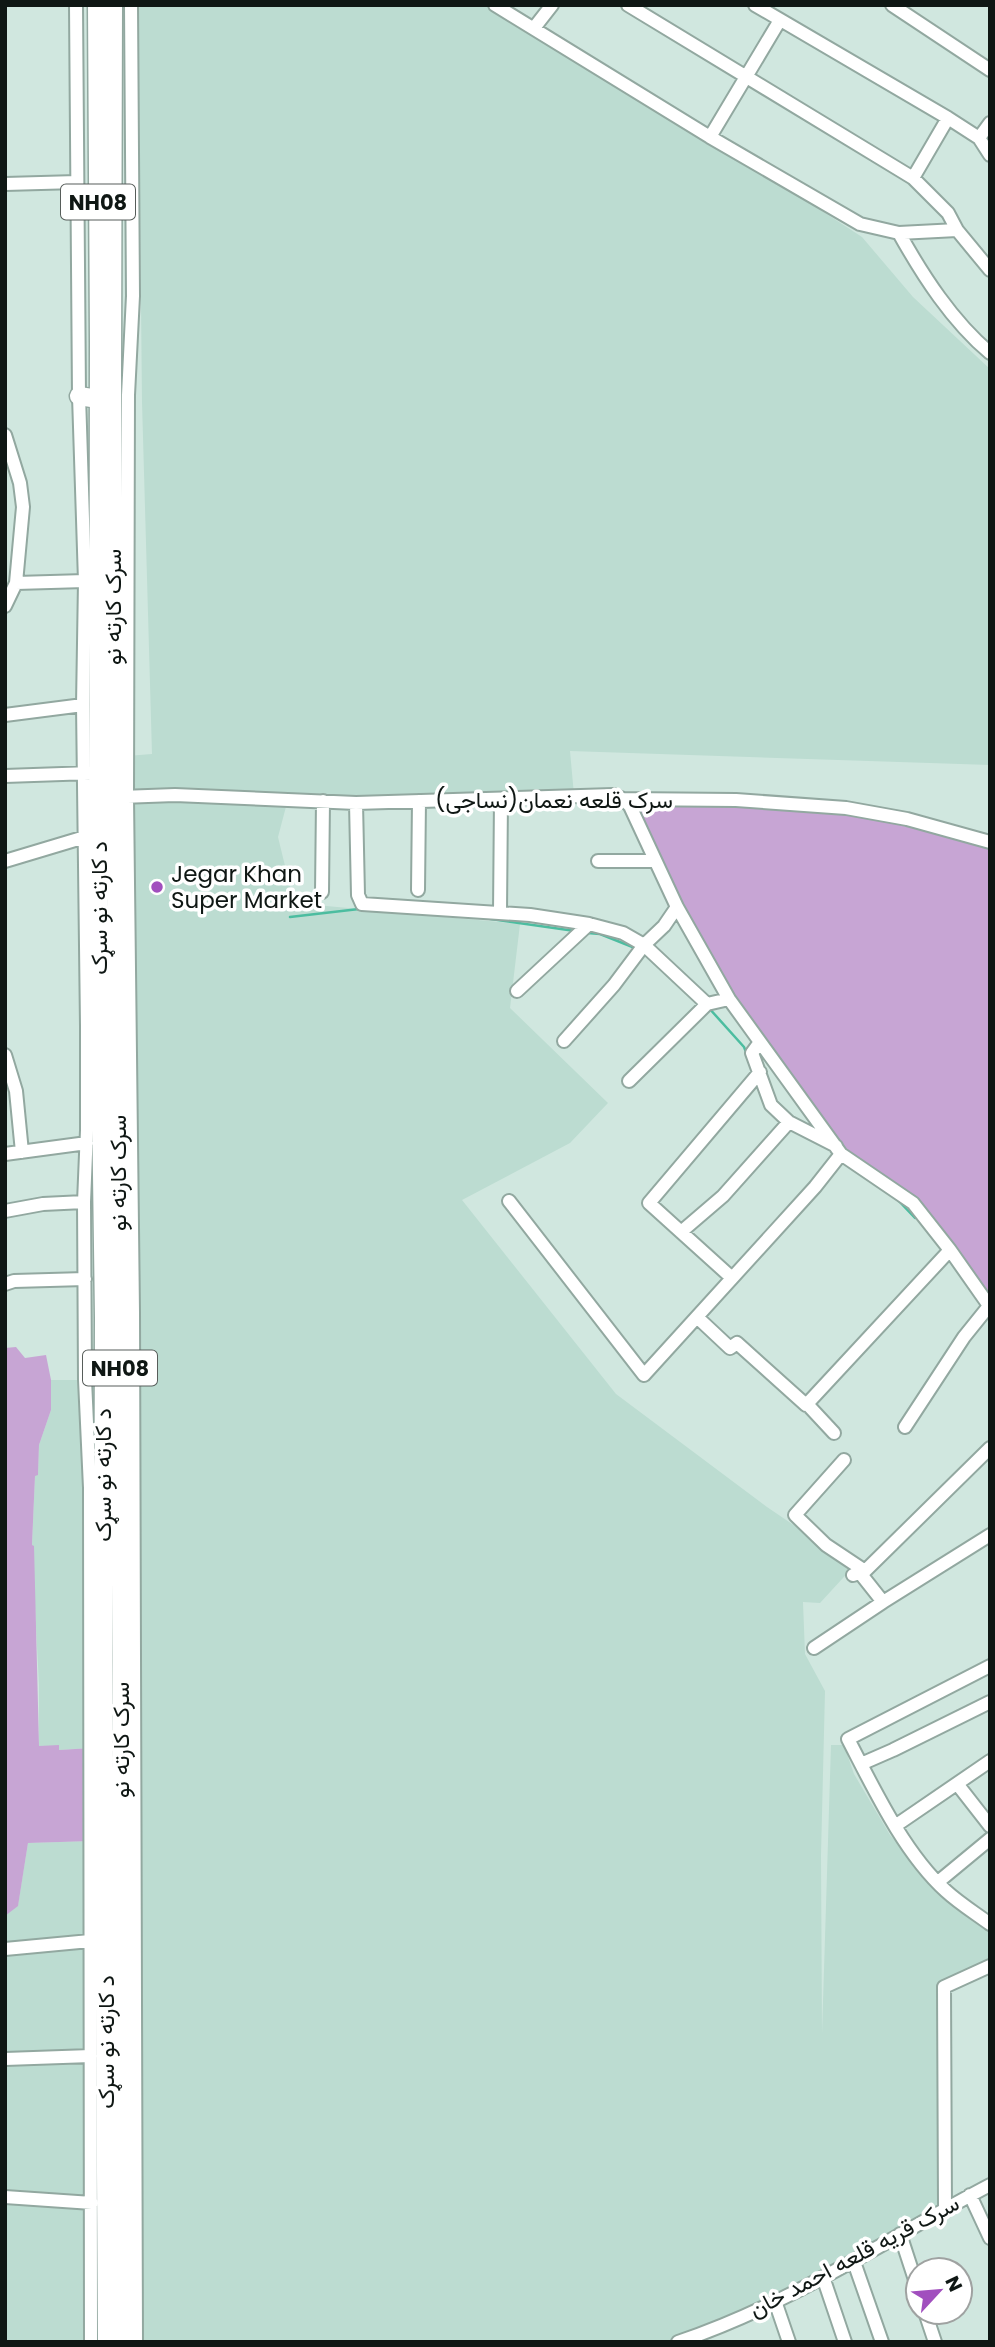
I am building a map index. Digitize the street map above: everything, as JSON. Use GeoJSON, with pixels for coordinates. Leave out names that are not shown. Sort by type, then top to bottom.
{"type":"FeatureCollection","features":[{"type":"Feature","properties":{"kind":"highway","name":"سرک کارته نو"},"geometry":{"type":"LineString","coordinates":[[97,5],[106,262]]}},
{"type":"Feature","properties":{"kind":"highway","name":"سرک کارته نو"},"geometry":{"type":"LineString","coordinates":[[112,1711],[121,1475],[99,845],[121,797],[113,396],[106,341],[113,5]]}},
{"type":"Feature","properties":{"kind":"highway"},"geometry":{"type":"LineString","coordinates":[[79,396],[113,396]]}},
{"type":"Feature","properties":{"kind":"highway","name":"د کارته نو سړک"},"geometry":{"type":"LineString","coordinates":[[107,2342],[115,2306],[112,1711],[104,1318],[92,950],[99,845],[92,773],[113,396]]}},
{"type":"Feature","properties":{"kind":"highway","name":"NH08"},"geometry":{"type":"LineString","coordinates":[[115,2306],[122,2342]]}},
{"type":"Feature","properties":{"kind":"street"},"geometry":{"type":"LineString","coordinates":[[5,776],[92,773],[83,705],[85,580],[79,396],[76,5]]}},
{"type":"Feature","properties":{"kind":"street"},"geometry":{"type":"LineString","coordinates":[[113,396],[133,296],[131,5]]}},
{"type":"Feature","properties":{"kind":"street"},"geometry":{"type":"LineString","coordinates":[[534,28],[552,5]]}},
{"type":"Feature","properties":{"kind":"street"},"geometry":{"type":"LineString","coordinates":[[628,5],[913,178],[948,213],[957,230],[990,270]]}},
{"type":"Feature","properties":{"kind":"street"},"geometry":{"type":"LineString","coordinates":[[755,5],[948,118],[979,138],[990,155]]}},
{"type":"Feature","properties":{"kind":"street"},"geometry":{"type":"LineString","coordinates":[[897,8],[917,5]]}},
{"type":"Feature","properties":{"kind":"street"},"geometry":{"type":"LineString","coordinates":[[496,6],[710,137],[860,224],[899,233],[957,230]]}},
{"type":"Feature","properties":{"kind":"street"},"geometry":{"type":"LineString","coordinates":[[897,8],[990,71]]}},
{"type":"Feature","properties":{"kind":"street"},"geometry":{"type":"LineString","coordinates":[[710,137],[780,20]]}},
{"type":"Feature","properties":{"kind":"street"},"geometry":{"type":"LineString","coordinates":[[913,178],[948,118]]}},
{"type":"Feature","properties":{"kind":"street"},"geometry":{"type":"LineString","coordinates":[[979,138],[990,123]]}},
{"type":"Feature","properties":{"kind":"street"},"geometry":{"type":"LineString","coordinates":[[5,184],[77,182]]}},
{"type":"Feature","properties":{"kind":"street"},"geometry":{"type":"LineString","coordinates":[[899,233],[916,264],[970,336],[990,354]]}},
{"type":"Feature","properties":{"kind":"street"},"geometry":{"type":"LineString","coordinates":[[5,435],[20,483],[23,507],[16,583],[5,606]]}},
{"type":"Feature","properties":{"kind":"street"},"geometry":{"type":"LineString","coordinates":[[16,583],[85,580]]}},
{"type":"Feature","properties":{"kind":"street"},"geometry":{"type":"LineString","coordinates":[[5,715],[83,705]]}},
{"type":"Feature","properties":{"kind":"street","name":"سرک قلعه نعمان(نساجی)"},"geometry":{"type":"LineString","coordinates":[[121,797],[175,795],[356,803],[574,795],[613,795],[623,799],[736,800],[846,808],[907,819],[990,842]]}},
{"type":"Feature","properties":{"kind":"street"},"geometry":{"type":"LineString","coordinates":[[121,797],[133,1326],[136,2342]]}},
{"type":"Feature","properties":{"kind":"street"},"geometry":{"type":"LineString","coordinates":[[500,912],[501,799]]}},
{"type":"Feature","properties":{"kind":"street"},"geometry":{"type":"LineString","coordinates":[[623,799],[630,806],[677,907],[729,999],[839,1150]]}},
{"type":"Feature","properties":{"kind":"street"},"geometry":{"type":"LineString","coordinates":[[322,892],[323,801]]}},
{"type":"Feature","properties":{"kind":"street"},"geometry":{"type":"LineString","coordinates":[[418,890],[419,801]]}},
{"type":"Feature","properties":{"kind":"street"},"geometry":{"type":"LineString","coordinates":[[356,803],[358,895],[362,904],[500,912],[589,924],[623,933],[644,946],[707,1004]]}},
{"type":"Feature","properties":{"kind":"street"},"geometry":{"type":"LineString","coordinates":[[5,861],[99,845]]}},
{"type":"Feature","properties":{"kind":"street"},"geometry":{"type":"LineString","coordinates":[[598,861],[654,861]]}},
{"type":"Feature","properties":{"kind":"street"},"geometry":{"type":"LineString","coordinates":[[564,1041],[664,926],[677,907]]}},
{"type":"Feature","properties":{"kind":"street"},"geometry":{"type":"LineString","coordinates":[[517,991],[589,924]]}},
{"type":"Feature","properties":{"kind":"street"},"geometry":{"type":"LineString","coordinates":[[91,2342],[90,1488],[85,1380],[84,1202],[92,950]]}},
{"type":"Feature","properties":{"kind":"street"},"geometry":{"type":"LineString","coordinates":[[629,1081],[707,1004],[729,999]]}},
{"type":"Feature","properties":{"kind":"street"},"geometry":{"type":"LineString","coordinates":[[760,1042],[752,1053],[771,1105],[789,1122],[839,1150],[913,1203],[989,1306],[964,1337],[905,1427]]}},
{"type":"Feature","properties":{"kind":"street"},"geometry":{"type":"LineString","coordinates":[[5,1055],[22,1152]]}},
{"type":"Feature","properties":{"kind":"street"},"geometry":{"type":"LineString","coordinates":[[732,1278],[649,1203],[760,1072]]}},
{"type":"Feature","properties":{"kind":"street"},"geometry":{"type":"LineString","coordinates":[[681,1232],[723,1196],[789,1122]]}},
{"type":"Feature","properties":{"kind":"street"},"geometry":{"type":"LineString","coordinates":[[5,1154],[87,1143]]}},
{"type":"Feature","properties":{"kind":"street"},"geometry":{"type":"LineString","coordinates":[[509,1201],[644,1375],[815,1187],[839,1150]]}},
{"type":"Feature","properties":{"kind":"street"},"geometry":{"type":"LineString","coordinates":[[5,1211],[43,1204],[84,1202]]}},
{"type":"Feature","properties":{"kind":"street"},"geometry":{"type":"LineString","coordinates":[[807,1404],[950,1250]]}},
{"type":"Feature","properties":{"kind":"street"},"geometry":{"type":"LineString","coordinates":[[5,1284],[14,1281],[85,1279]]}},
{"type":"Feature","properties":{"kind":"street"},"geometry":{"type":"LineString","coordinates":[[698,1318],[730,1348],[737,1343],[807,1404],[834,1433]]}},
{"type":"Feature","properties":{"kind":"street"},"geometry":{"type":"LineString","coordinates":[[859,1573],[990,1448]]}},
{"type":"Feature","properties":{"kind":"street"},"geometry":{"type":"LineString","coordinates":[[844,1460],[795,1515],[859,1573],[883,1602]]}},
{"type":"Feature","properties":{"kind":"street"},"geometry":{"type":"LineString","coordinates":[[814,1648],[990,1535]]}},
{"type":"Feature","properties":{"kind":"street"},"geometry":{"type":"LineString","coordinates":[[990,1666],[848,1739],[895,1826],[945,1890],[990,1924]]}},
{"type":"Feature","properties":{"kind":"street"},"geometry":{"type":"LineString","coordinates":[[861,1764],[990,1702]]}},
{"type":"Feature","properties":{"kind":"street"},"geometry":{"type":"LineString","coordinates":[[895,1826],[990,1761]]}},
{"type":"Feature","properties":{"kind":"street"},"geometry":{"type":"LineString","coordinates":[[958,1784],[990,1826]]}},
{"type":"Feature","properties":{"kind":"street"},"geometry":{"type":"LineString","coordinates":[[938,1882],[990,1839]]}},
{"type":"Feature","properties":{"kind":"street"},"geometry":{"type":"LineString","coordinates":[[5,1949],[90,1941]]}},
{"type":"Feature","properties":{"kind":"street"},"geometry":{"type":"LineString","coordinates":[[945,2208],[944,1987],[990,1966]]}},
{"type":"Feature","properties":{"kind":"street"},"geometry":{"type":"LineString","coordinates":[[5,2059],[91,2056]]}},
{"type":"Feature","properties":{"kind":"street","name":"سرک قریه قلعه احمد خان"},"geometry":{"type":"LineString","coordinates":[[678,2342],[695,2339],[854,2262],[945,2208],[990,2185]]}},
{"type":"Feature","properties":{"kind":"street"},"geometry":{"type":"LineString","coordinates":[[970,2195],[990,2238]]}},
{"type":"Feature","properties":{"kind":"street"},"geometry":{"type":"LineString","coordinates":[[5,2197],[92,2203]]}},
{"type":"Feature","properties":{"kind":"street"},"geometry":{"type":"LineString","coordinates":[[900,2234],[907,2256]]}},
{"type":"Feature","properties":{"kind":"street"},"geometry":{"type":"LineString","coordinates":[[854,2262],[882,2342]]}},
{"type":"Feature","properties":{"kind":"street"},"geometry":{"type":"LineString","coordinates":[[823,2277],[845,2342]]}},
{"type":"Feature","properties":{"kind":"street"},"geometry":{"type":"LineString","coordinates":[[775,2301],[789,2342]]}},
{"type":"Feature","properties":{"kind":"shaded area"},"geometry":{"type":"Polygon","coordinates":[[[138,5],[505,5],[862,237],[913,297],[990,369],[990,765],[570,751],[574,795],[288,799],[278,837],[294,903],[520,924],[510,1008],[608,1103],[570,1143],[462,1200],[616,1394],[767,1507],[854,1566],[820,1603],[803,1602],[805,1654],[825,1691],[821,1855],[822,2034],[831,1745],[844,1745],[854,1774],[890,1835],[940,1891],[990,1926],[990,1964],[936,1986],[945,2208],[854,2262],[678,2342],[136,2342],[127,756],[152,754],[142,402],[138,5]]]}},
{"type":"Feature","properties":{"kind":"shaded area"},"geometry":{"type":"Polygon","coordinates":[[[674,799],[846,808],[990,842],[990,1307],[913,1203],[841,1154],[729,999],[630,806],[674,799]]]}},
{"type":"Feature","properties":{"kind":"shaded area"},"geometry":{"type":"Polygon","coordinates":[[[16,1347],[25,1358],[46,1355],[51,1380],[51,1410],[39,1445],[38,1475],[35,1476],[32,1545],[39,1746],[59,1745],[59,1750],[91,1748],[92,1841],[28,1843],[18,1906],[5,1916],[5,1348],[16,1347]]]}},
{"type":"Feature","properties":{"kind":"shaded area"},"geometry":{"type":"Polygon","coordinates":[[[51,1380],[85,1380],[91,1748],[59,1750],[59,1746],[39,1747],[39,1685],[32,1546],[35,1475],[38,1475],[39,1445],[51,1410],[51,1380]]]}},
{"type":"Feature","properties":{"kind":"shaded area"},"geometry":{"type":"Polygon","coordinates":[[[92,1841],[91,2342],[5,2342],[5,1916],[18,1905],[28,1843],[92,1841]]]}},
{"type":"Feature","properties":{"kind":"waterway"},"geometry":{"type":"LineString","coordinates":[[290,917],[359,909]]}},
{"type":"Feature","properties":{"kind":"waterway"},"geometry":{"type":"LineString","coordinates":[[477,917],[575,931]]}},
{"type":"Feature","properties":{"kind":"waterway"},"geometry":{"type":"LineString","coordinates":[[588,933],[600,934],[635,948]]}},
{"type":"Feature","properties":{"kind":"waterway"},"geometry":{"type":"LineString","coordinates":[[708,1007],[746,1052]]}},
{"type":"Feature","properties":{"kind":"waterway"},"geometry":{"type":"LineString","coordinates":[[896,1198],[915,1218]]}},
{"type":"Feature","properties":{"kind":"place","name":"Jegar Khan Super Market"},"geometry":{"type":"Point","coordinates":[157,887]}}]}
